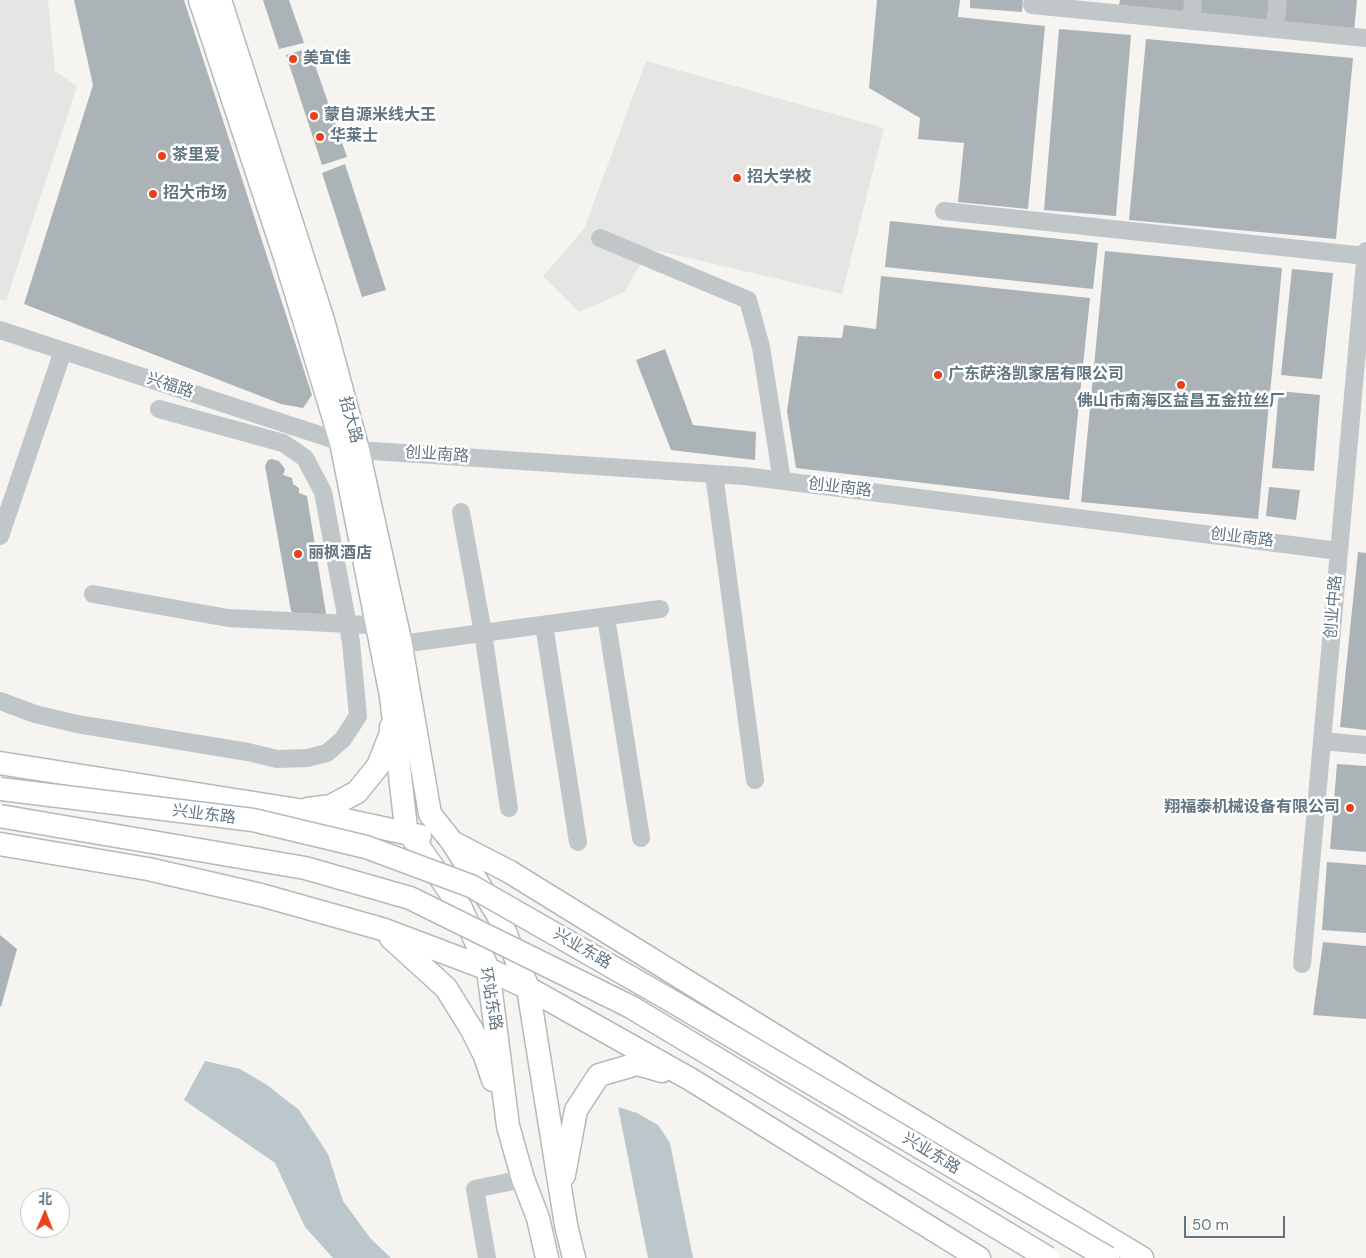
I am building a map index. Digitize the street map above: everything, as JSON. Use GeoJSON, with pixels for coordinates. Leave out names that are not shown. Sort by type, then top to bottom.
{"type":"FeatureCollection","features":[{"type":"Feature","properties":{"kind":"main road","name":"招大路"},"geometry":{"type":"LineString","coordinates":[[200,0],[285,258],[350,446]]}},
{"type":"Feature","properties":{"kind":"main road","name":"招大路"},"geometry":{"type":"LineString","coordinates":[[220,0],[323,320],[389,635],[430,814],[453,843]]}},
{"type":"Feature","properties":{"kind":"main road","name":"招大路"},"geometry":{"type":"LineString","coordinates":[[389,635],[391,696]]}},
{"type":"Feature","properties":{"kind":"main road"},"geometry":{"type":"LineString","coordinates":[[298,810],[331,806],[357,792],[378,766],[391,732],[391,696]]}},
{"type":"Feature","properties":{"kind":"main road","name":"环站东路"},"geometry":{"type":"LineString","coordinates":[[391,696],[406,828],[461,908],[488,969],[508,1126],[523,1180],[538,1218],[547,1258]]}},
{"type":"Feature","properties":{"kind":"main road"},"geometry":{"type":"LineString","coordinates":[[0,763],[298,810],[453,843],[518,877],[863,1090],[1142,1258]]}},
{"type":"Feature","properties":{"kind":"main road","name":"兴业东路"},"geometry":{"type":"LineString","coordinates":[[0,790],[253,820],[366,847],[471,886],[670,1000],[1108,1258]]}},
{"type":"Feature","properties":{"kind":"main road"},"geometry":{"type":"LineString","coordinates":[[0,816],[305,868],[410,898],[631,1007],[1048,1258]]}},
{"type":"Feature","properties":{"kind":"main road","name":"环站东路"},"geometry":{"type":"LineString","coordinates":[[453,843],[498,914],[528,988],[560,1190],[574,1258]]}},
{"type":"Feature","properties":{"kind":"main road"},"geometry":{"type":"LineString","coordinates":[[0,844],[148,869],[261,895],[382,929],[488,969],[528,988],[690,1079],[979,1258]]}},
{"type":"Feature","properties":{"kind":"main road"},"geometry":{"type":"LineString","coordinates":[[382,929],[446,988],[472,1030],[485,1056],[508,1126]]}},
{"type":"Feature","properties":{"kind":"main road"},"geometry":{"type":"LineString","coordinates":[[560,1190],[576,1110],[598,1075],[637,1064],[690,1079]]}},
{"type":"Feature","properties":{"kind":"main road"},"geometry":{"type":"LineString","coordinates":[[517,1154],[525,1140],[532,1138],[544,1138],[554,1148]]}},
{"type":"Feature","properties":{"kind":"street"},"geometry":{"type":"LineString","coordinates":[[1033,0],[1032,5],[1113,7],[1190,21],[1366,38]]}},
{"type":"Feature","properties":{"kind":"street"},"geometry":{"type":"LineString","coordinates":[[1190,21],[1193,0]]}},
{"type":"Feature","properties":{"kind":"street"},"geometry":{"type":"LineString","coordinates":[[1275,29],[1278,0]]}},
{"type":"Feature","properties":{"kind":"street"},"geometry":{"type":"LineString","coordinates":[[944,211],[1366,256]]}},
{"type":"Feature","properties":{"kind":"street"},"geometry":{"type":"LineString","coordinates":[[600,238],[748,300],[761,347],[782,481]]}},
{"type":"Feature","properties":{"kind":"street","name":"创业中路"},"geometry":{"type":"LineString","coordinates":[[1302,964],[1339,550],[1362,344],[1366,251]]}},
{"type":"Feature","properties":{"kind":"street","name":"兴福路"},"geometry":{"type":"LineString","coordinates":[[0,330],[350,446]]}},
{"type":"Feature","properties":{"kind":"street"},"geometry":{"type":"LineString","coordinates":[[0,536],[63,351]]}},
{"type":"Feature","properties":{"kind":"street"},"geometry":{"type":"LineString","coordinates":[[0,700],[35,714],[77,724],[248,752],[277,759],[307,758],[326,753],[344,739],[358,716],[351,642],[322,492],[305,458],[283,443],[159,409]]}},
{"type":"Feature","properties":{"kind":"street","name":"创业南路"},"geometry":{"type":"LineString","coordinates":[[350,446],[782,481],[1339,550]]}},
{"type":"Feature","properties":{"kind":"street"},"geometry":{"type":"LineString","coordinates":[[714,474],[755,780]]}},
{"type":"Feature","properties":{"kind":"street"},"geometry":{"type":"LineString","coordinates":[[461,512],[483,633],[509,808]]}},
{"type":"Feature","properties":{"kind":"street"},"geometry":{"type":"LineString","coordinates":[[93,594],[228,618],[348,625],[389,635],[483,633],[660,609]]}},
{"type":"Feature","properties":{"kind":"street"},"geometry":{"type":"LineString","coordinates":[[606,616],[641,838]]}},
{"type":"Feature","properties":{"kind":"street"},"geometry":{"type":"LineString","coordinates":[[544,625],[578,842]]}},
{"type":"Feature","properties":{"kind":"street"},"geometry":{"type":"LineString","coordinates":[[1322,741],[1366,745]]}},
{"type":"Feature","properties":{"kind":"street"},"geometry":{"type":"LineString","coordinates":[[487,1258],[475,1188],[523,1180]]}},
{"type":"Feature","properties":{"kind":"shaded area"},"geometry":{"type":"Polygon","coordinates":[[[0,0],[48,0],[55,71],[77,86],[6,301],[0,299],[0,0]]]}},
{"type":"Feature","properties":{"kind":"shaded area","name":"招大学校"},"geometry":{"type":"Polygon","coordinates":[[[646,61],[884,128],[842,294],[650,249],[624,292],[579,312],[543,276],[584,229],[646,61]]]}},
{"type":"Feature","properties":{"kind":"shaded area"},"geometry":{"type":"Polygon","coordinates":[[[205,1061],[240,1069],[267,1085],[299,1110],[328,1154],[343,1201],[371,1239],[391,1258],[333,1258],[305,1227],[275,1163],[184,1100],[205,1061]]]}},
{"type":"Feature","properties":{"kind":"shaded area"},"geometry":{"type":"Polygon","coordinates":[[[618,1107],[637,1113],[658,1125],[670,1143],[693,1258],[648,1258],[618,1107]]]}},
{"type":"Feature","properties":{"kind":"building","name":"招大市场"},"geometry":{"type":"Polygon","coordinates":[[[74,0],[184,0],[312,395],[303,408],[281,404],[24,304],[93,85],[74,0]]]}},
{"type":"Feature","properties":{"kind":"building"},"geometry":{"type":"Polygon","coordinates":[[[263,0],[289,0],[304,43],[279,49],[263,0]]]}},
{"type":"Feature","properties":{"kind":"building"},"geometry":{"type":"Polygon","coordinates":[[[877,0],[960,0],[958,17],[1045,26],[1028,209],[958,202],[964,143],[918,139],[920,118],[869,88],[877,0]]]}},
{"type":"Feature","properties":{"kind":"building"},"geometry":{"type":"Polygon","coordinates":[[[970,0],[1023,0],[1022,12],[970,8],[970,0]]]}},
{"type":"Feature","properties":{"kind":"building"},"geometry":{"type":"Polygon","coordinates":[[[1120,0],[1186,0],[1185,12],[1119,5],[1120,0]]]}},
{"type":"Feature","properties":{"kind":"building"},"geometry":{"type":"Polygon","coordinates":[[[1199,0],[1269,0],[1267,20],[1198,13],[1199,0]]]}},
{"type":"Feature","properties":{"kind":"building"},"geometry":{"type":"Polygon","coordinates":[[[1285,0],[1357,0],[1354,31],[1283,24],[1285,0]]]}},
{"type":"Feature","properties":{"kind":"building"},"geometry":{"type":"Polygon","coordinates":[[[1059,29],[1131,35],[1116,216],[1044,210],[1059,29]]]}},
{"type":"Feature","properties":{"kind":"building"},"geometry":{"type":"Polygon","coordinates":[[[1146,39],[1353,58],[1336,239],[1129,220],[1146,39]]]}},
{"type":"Feature","properties":{"kind":"building"},"geometry":{"type":"Polygon","coordinates":[[[309,48],[347,157],[322,165],[286,55],[309,48]]]}},
{"type":"Feature","properties":{"kind":"building"},"geometry":{"type":"Polygon","coordinates":[[[345,164],[386,290],[362,297],[322,173],[345,164]]]}},
{"type":"Feature","properties":{"kind":"building"},"geometry":{"type":"Polygon","coordinates":[[[890,221],[1098,243],[1093,289],[885,267],[890,221]]]}},
{"type":"Feature","properties":{"kind":"building","name":"佛山市南海区益昌五金拉丝厂"},"geometry":{"type":"Polygon","coordinates":[[[1105,251],[1282,268],[1258,519],[1081,502],[1105,251]]]}},
{"type":"Feature","properties":{"kind":"building"},"geometry":{"type":"Polygon","coordinates":[[[1292,269],[1333,273],[1322,379],[1281,375],[1292,269]]]}},
{"type":"Feature","properties":{"kind":"building","name":"广东萨洛凯家居有限公司"},"geometry":{"type":"Polygon","coordinates":[[[881,276],[1090,298],[1069,500],[796,468],[787,411],[798,336],[842,338],[844,325],[876,329],[881,276]]]}},
{"type":"Feature","properties":{"kind":"building"},"geometry":{"type":"Polygon","coordinates":[[[665,349],[693,425],[756,432],[755,460],[671,450],[636,360],[665,349]]]}},
{"type":"Feature","properties":{"kind":"building"},"geometry":{"type":"Polygon","coordinates":[[[1279,391],[1320,395],[1314,471],[1272,468],[1279,391]]]}},
{"type":"Feature","properties":{"kind":"building","name":"丽枫酒店"},"geometry":{"type":"Polygon","coordinates":[[[268,460],[279,461],[285,469],[283,475],[292,478],[293,484],[299,488],[299,493],[307,496],[326,614],[298,617],[291,611],[265,466],[268,460]]]}},
{"type":"Feature","properties":{"kind":"building"},"geometry":{"type":"Polygon","coordinates":[[[1269,487],[1300,490],[1296,520],[1266,516],[1269,487]]]}},
{"type":"Feature","properties":{"kind":"building"},"geometry":{"type":"Polygon","coordinates":[[[1358,552],[1366,553],[1366,730],[1340,727],[1358,552]]]}},
{"type":"Feature","properties":{"kind":"building","name":"翔福泰机械设备有限公司"},"geometry":{"type":"Polygon","coordinates":[[[1337,764],[1366,766],[1366,852],[1330,849],[1337,764]]]}},
{"type":"Feature","properties":{"kind":"building"},"geometry":{"type":"Polygon","coordinates":[[[1327,862],[1366,865],[1366,933],[1322,930],[1327,862]]]}},
{"type":"Feature","properties":{"kind":"building"},"geometry":{"type":"Polygon","coordinates":[[[0,935],[17,949],[1,1007],[0,1006],[0,935]]]}},
{"type":"Feature","properties":{"kind":"building"},"geometry":{"type":"Polygon","coordinates":[[[1323,942],[1366,946],[1366,1019],[1313,1015],[1323,942]]]}},
{"type":"Feature","properties":{"kind":"place","name":"美宜佳"},"geometry":{"type":"Point","coordinates":[293,59]}},
{"type":"Feature","properties":{"kind":"place","name":"蒙自源米线大王"},"geometry":{"type":"Point","coordinates":[314,116]}},
{"type":"Feature","properties":{"kind":"place","name":"华莱士"},"geometry":{"type":"Point","coordinates":[320,137]}},
{"type":"Feature","properties":{"kind":"place","name":"茶里爱"},"geometry":{"type":"Point","coordinates":[162,156]}},
{"type":"Feature","properties":{"kind":"place","name":"招大学校"},"geometry":{"type":"Point","coordinates":[737,178]}},
{"type":"Feature","properties":{"kind":"place","name":"招大市场"},"geometry":{"type":"Point","coordinates":[153,194]}},
{"type":"Feature","properties":{"kind":"place","name":"广东萨洛凯家居有限公司"},"geometry":{"type":"Point","coordinates":[938,375]}},
{"type":"Feature","properties":{"kind":"place","name":"佛山市南海区益昌五金拉丝厂"},"geometry":{"type":"Point","coordinates":[1181,385]}},
{"type":"Feature","properties":{"kind":"place","name":"丽枫酒店"},"geometry":{"type":"Point","coordinates":[298,554]}},
{"type":"Feature","properties":{"kind":"place","name":"翔福泰机械设备有限公司"},"geometry":{"type":"Point","coordinates":[1350,808]}}]}
